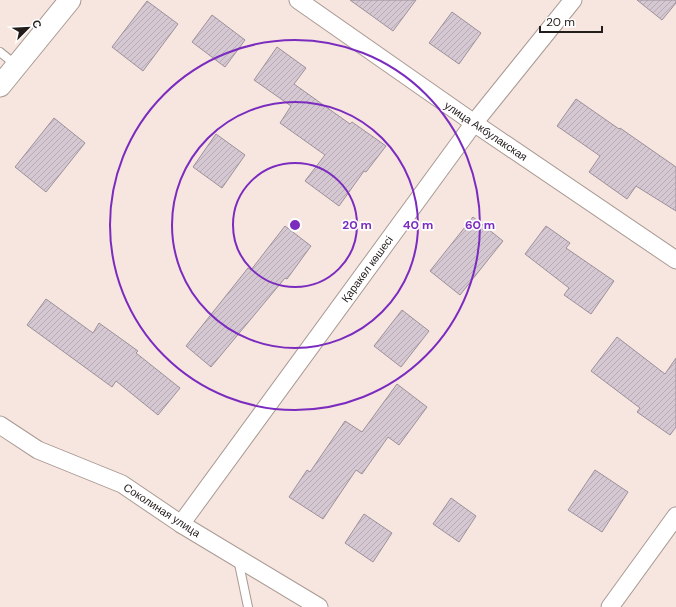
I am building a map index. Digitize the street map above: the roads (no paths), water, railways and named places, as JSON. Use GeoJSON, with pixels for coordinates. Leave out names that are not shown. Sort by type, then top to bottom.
{"type":"FeatureCollection","features":[{"type":"Feature","properties":{"kind":"street"},"geometry":{"type":"LineString","coordinates":[[0,86],[70,0]]}},
{"type":"Feature","properties":{"kind":"street","name":"улица Акбулакская"},"geometry":{"type":"LineString","coordinates":[[298,0],[474,123],[676,260]]}},
{"type":"Feature","properties":{"kind":"street","name":"Қаракөл көшесі"},"geometry":{"type":"LineString","coordinates":[[181,524],[474,123],[573,0]]}},
{"type":"Feature","properties":{"kind":"street","name":"Соколиная улица"},"geometry":{"type":"LineString","coordinates":[[0,426],[38,450],[122,484],[181,524],[237,556],[319,607]]}},
{"type":"Feature","properties":{"kind":"street"},"geometry":{"type":"LineString","coordinates":[[610,607],[676,516]]}},
{"type":"Feature","properties":{"kind":"lane"},"geometry":{"type":"LineString","coordinates":[[0,52],[16,65]]}},
{"type":"Feature","properties":{"kind":"lane"},"geometry":{"type":"LineString","coordinates":[[237,556],[248,607]]}}]}
